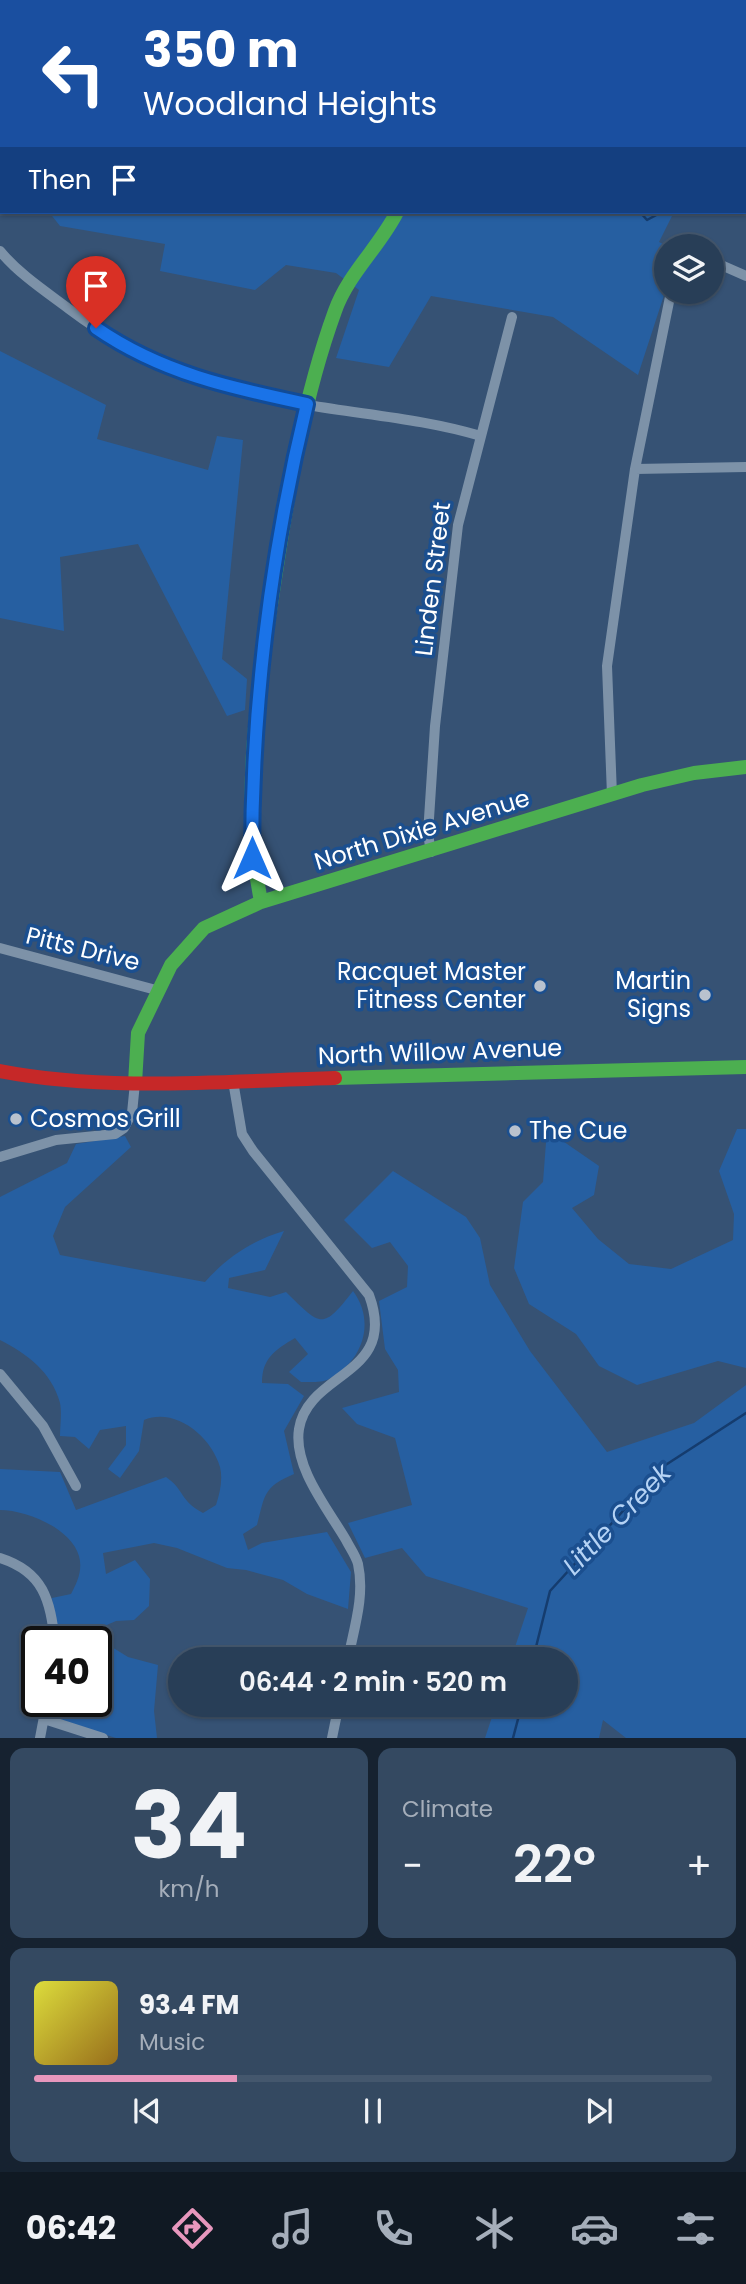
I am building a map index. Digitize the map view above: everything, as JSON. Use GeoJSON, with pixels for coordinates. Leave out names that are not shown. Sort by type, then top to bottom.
{"type":"FeatureCollection","features":[{"type":"Feature","properties":{"kind":"street"},"geometry":{"type":"LineString","coordinates":[[261,902],[252,858],[252,776],[266,638],[285,508],[307,404],[340,298],[389,229],[396,214]]}},
{"type":"Feature","properties":{"kind":"street"},"geometry":{"type":"LineString","coordinates":[[0,251],[35,284],[127,350],[168,369],[215,384],[307,404],[440,424],[481,436]]}},
{"type":"Feature","properties":{"kind":"street"},"geometry":{"type":"LineString","coordinates":[[724,266],[746,276]]}},
{"type":"Feature","properties":{"kind":"street"},"geometry":{"type":"LineString","coordinates":[[612,795],[607,666],[635,469],[668,304]]}},
{"type":"Feature","properties":{"kind":"street","name":"Linden Street"},"geometry":{"type":"LineString","coordinates":[[431,852],[428,834],[435,726],[458,525],[512,317]]}},
{"type":"Feature","properties":{"kind":"street"},"geometry":{"type":"LineString","coordinates":[[635,469],[746,467]]}},
{"type":"Feature","properties":{"kind":"street","name":"North Dixie Avenue"},"geometry":{"type":"LineString","coordinates":[[135,1083],[138,1033],[156,990],[171,964],[197,934],[220,919],[261,902],[612,795],[687,774],[746,766]]}},
{"type":"Feature","properties":{"kind":"street","name":"Pitts Drive"},"geometry":{"type":"LineString","coordinates":[[0,948],[156,990]]}},
{"type":"Feature","properties":{"kind":"street","name":"North Willow Avenue"},"geometry":{"type":"LineString","coordinates":[[0,1071],[46,1080],[135,1083],[746,1067]]}},
{"type":"Feature","properties":{"kind":"street"},"geometry":{"type":"LineString","coordinates":[[233,1081],[242,1134],[369,1295],[378,1318],[374,1341],[359,1361],[306,1409],[299,1427],[298,1448],[306,1469],[358,1562],[361,1596],[350,1647]]}},
{"type":"Feature","properties":{"kind":"street"},"geometry":{"type":"LineString","coordinates":[[0,1157],[55,1140],[115,1134],[124,1128],[132,1113],[135,1083]]}},
{"type":"Feature","properties":{"kind":"street"},"geometry":{"type":"LineString","coordinates":[[0,1374],[43,1426],[76,1486]]}},
{"type":"Feature","properties":{"kind":"street"},"geometry":{"type":"LineString","coordinates":[[0,1558],[20,1564],[37,1580],[51,1606],[53,1626]]}},
{"type":"Feature","properties":{"kind":"street"},"geometry":{"type":"LineString","coordinates":[[332,1738],[336,1717]]}},
{"type":"Feature","properties":{"kind":"street"},"geometry":{"type":"LineString","coordinates":[[40,1738],[44,1719],[103,1738]]}},
{"type":"Feature","properties":{"kind":"shaded area"},"geometry":{"type":"Polygon","coordinates":[[[51,214],[673,214],[663,234],[654,234],[654,304],[661,304],[638,375],[553,317],[431,296],[389,367],[336,358],[359,290],[336,273],[286,265],[255,290],[160,271],[165,244],[60,226],[51,214]]]}},
{"type":"Feature","properties":{"kind":"shaded area"},"geometry":{"type":"Polygon","coordinates":[[[0,351],[106,405],[97,439],[208,470],[217,436],[243,440],[222,659],[247,679],[245,710],[227,716],[138,544],[60,557],[64,631],[0,618],[0,351]]]}},
{"type":"Feature","properties":{"kind":"shaded area"},"geometry":{"type":"Polygon","coordinates":[[[548,1116],[554,1135],[599,1166],[594,1195],[572,1208],[598,1239],[629,1264],[671,1269],[733,1240],[734,1214],[719,1171],[737,1129],[746,1129],[746,1368],[718,1361],[637,1385],[599,1366],[576,1334],[529,1304],[514,1268],[523,1202],[543,1182],[548,1116]]]}},
{"type":"Feature","properties":{"kind":"shaded area"},"geometry":{"type":"Polygon","coordinates":[[[125,1136],[131,1147],[65,1207],[53,1236],[60,1255],[205,1282],[241,1251],[284,1231],[265,1270],[229,1278],[228,1288],[270,1297],[286,1292],[307,1312],[321,1319],[334,1313],[353,1291],[364,1315],[364,1328],[358,1351],[341,1371],[326,1380],[301,1382],[289,1372],[308,1354],[295,1338],[276,1351],[264,1367],[262,1383],[288,1384],[304,1396],[284,1431],[294,1474],[271,1488],[264,1499],[257,1525],[243,1534],[248,1550],[262,1543],[327,1532],[351,1572],[348,1609],[307,1594],[283,1580],[227,1568],[177,1548],[154,1543],[103,1553],[106,1574],[135,1560],[150,1579],[149,1606],[134,1620],[116,1621],[104,1626],[55,1626],[52,1598],[71,1594],[80,1571],[79,1556],[67,1537],[46,1522],[22,1513],[0,1510],[0,1469],[60,1472],[76,1510],[166,1477],[190,1504],[203,1513],[216,1505],[221,1486],[220,1467],[209,1445],[200,1435],[179,1421],[156,1417],[144,1420],[139,1451],[120,1478],[108,1469],[126,1445],[126,1426],[100,1430],[89,1449],[75,1437],[60,1436],[60,1403],[51,1382],[28,1357],[0,1340],[0,1197],[67,1163],[76,1144],[125,1136]]]}},
{"type":"Feature","properties":{"kind":"shaded area"},"geometry":{"type":"Polygon","coordinates":[[[393,1171],[466,1217],[480,1238],[490,1285],[530,1351],[607,1452],[694,1423],[746,1385],[746,1738],[626,1738],[603,1720],[599,1738],[485,1738],[492,1717],[578,1717],[578,1647],[515,1647],[528,1608],[426,1576],[402,1548],[365,1558],[348,1523],[412,1505],[395,1438],[357,1424],[342,1408],[399,1392],[398,1370],[385,1349],[379,1301],[407,1287],[408,1266],[390,1242],[372,1248],[344,1220],[393,1171]]]}},
{"type":"Feature","properties":{"kind":"shaded area"},"geometry":{"type":"Polygon","coordinates":[[[112,1647],[128,1657],[158,1665],[154,1711],[157,1738],[116,1738],[48,1717],[112,1717],[112,1647]]]}},
{"type":"Feature","properties":{"kind":"waterway"},"geometry":{"type":"LineString","coordinates":[[642,214],[647,220],[658,214]]}},
{"type":"Feature","properties":{"kind":"waterway","name":"Little Creek"},"geometry":{"type":"LineString","coordinates":[[536,1647],[550,1591],[664,1466],[746,1413]]}},
{"type":"Feature","properties":{"kind":"waterway","name":"Little Creek"},"geometry":{"type":"LineString","coordinates":[[513,1738],[519,1717]]}},
{"type":"Feature","properties":{"kind":"traffic: fast"},"geometry":{"type":"LineString","coordinates":[[261,902],[252,824],[257,703],[298,446],[314,378],[335,311],[356,272],[396,214]]}},
{"type":"Feature","properties":{"kind":"traffic: fast"},"geometry":{"type":"LineString","coordinates":[[135,1083],[138,1033],[171,965],[204,928],[261,902],[642,785],[694,773],[746,767]]}},
{"type":"Feature","properties":{"kind":"traffic: fast"},"geometry":{"type":"LineString","coordinates":[[335,1078],[746,1067]]}},
{"type":"Feature","properties":{"kind":"traffic: jam"},"geometry":{"type":"LineString","coordinates":[[0,1071],[83,1081],[167,1084],[335,1078]]}},
{"type":"Feature","properties":{"kind":"place","name":"Racquet Master Fitness Center"},"geometry":{"type":"Point","coordinates":[540,986]}},
{"type":"Feature","properties":{"kind":"place","name":"Martin Signs"},"geometry":{"type":"Point","coordinates":[705,995]}},
{"type":"Feature","properties":{"kind":"place","name":"Cosmos Grill"},"geometry":{"type":"Point","coordinates":[16,1119]}},
{"type":"Feature","properties":{"kind":"place","name":"The Cue"},"geometry":{"type":"Point","coordinates":[515,1131]}},
{"type":"Feature","properties":{"kind":"route"},"geometry":{"type":"LineString","coordinates":[[96,328],[127,350],[168,369],[215,384],[307,404],[293,459],[266,638],[252,776],[252,858]]}}]}
